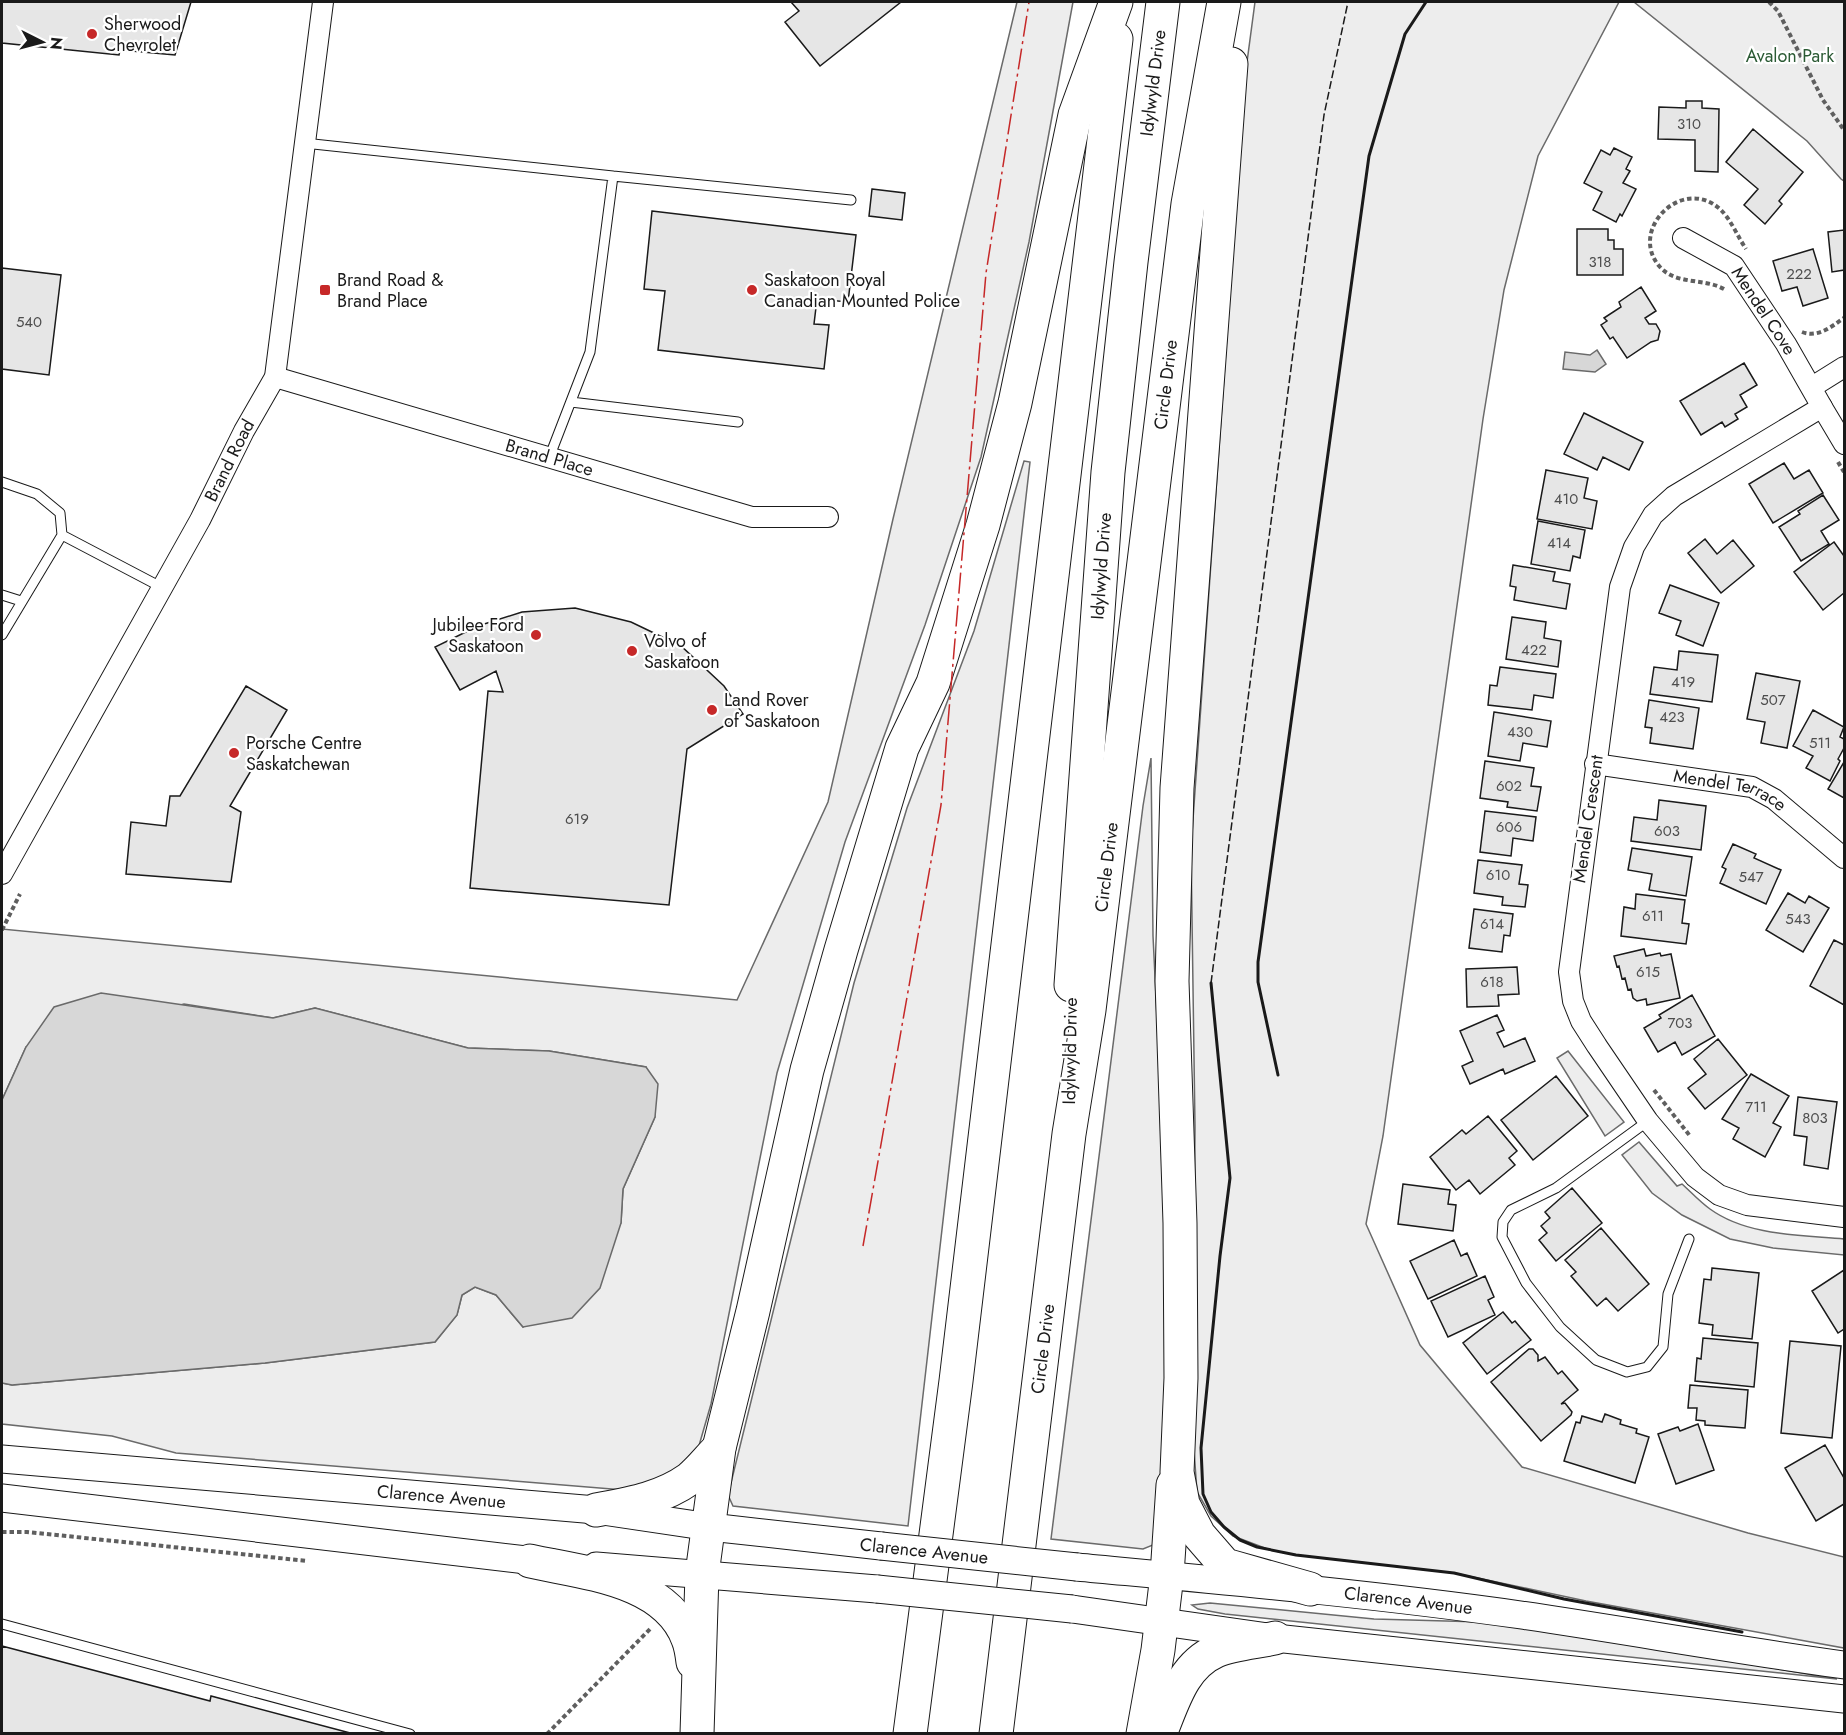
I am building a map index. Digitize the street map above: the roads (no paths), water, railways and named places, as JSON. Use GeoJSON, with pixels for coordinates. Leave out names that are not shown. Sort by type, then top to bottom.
{"type":"FeatureCollection","features":[{"type":"Feature","properties":{"kind":"highway"},"geometry":{"type":"LineString","coordinates":[[697,1734],[702,1574],[719,1448],[816,1038],[902,748],[933,683],[983,525],[1015,403],[1075,115],[1116,2]]}},
{"type":"Feature","properties":{"kind":"highway"},"geometry":{"type":"LineString","coordinates":[[910,1734],[956,1381],[1121,2]]}},
{"type":"Feature","properties":{"kind":"highway","name":"Idylwyld Drive"},"geometry":{"type":"LineString","coordinates":[[1069,1134],[1070,1009],[1108,472],[1163,2]]}},
{"type":"Feature","properties":{"kind":"highway","name":"Circle Drive"},"geometry":{"type":"LineString","coordinates":[[996,1734],[1069,1134],[1091,998],[1188,204],[1224,2]]}},
{"type":"Feature","properties":{"kind":"highway"},"geometry":{"type":"LineString","coordinates":[[1235,2],[1177,788],[1172,981],[1180,1223],[1181,1378],[1178,1472],[1183,1504],[1199,1535],[1225,1565],[1310,1589]]}},
{"type":"Feature","properties":{"kind":"highway"},"geometry":{"type":"LineString","coordinates":[[1143,1734],[1158,1650],[1167,1575],[1181,1378]]}},
{"type":"Feature","properties":{"kind":"highway"},"geometry":{"type":"LineString","coordinates":[[596,1510],[661,1495],[690,1478],[719,1448]]}},
{"type":"Feature","properties":{"kind":"highway"},"geometry":{"type":"LineString","coordinates":[[530,1561],[612,1579],[651,1594],[670,1610],[688,1638],[698,1684]]}},
{"type":"Feature","properties":{"kind":"highway"},"geometry":{"type":"LineString","coordinates":[[1160,1734],[1182,1682],[1194,1666],[1216,1651],[1275,1638]]}},
{"type":"Feature","properties":{"kind":"main road","name":"Clarence Avenue"},"geometry":{"type":"LineString","coordinates":[[2,1459],[596,1510],[710,1527],[881,1546],[1310,1589],[1520,1615],[1845,1665]]}},
{"type":"Feature","properties":{"kind":"main road"},"geometry":{"type":"LineString","coordinates":[[5,1500],[530,1561],[877,1589],[1072,1609],[1275,1638],[1845,1699]]}},
{"type":"Feature","properties":{"kind":"street","name":"Brand Road"},"geometry":{"type":"LineString","coordinates":[[2,874],[163,588],[244,431],[275,377],[323,2]]}},
{"type":"Feature","properties":{"kind":"street","name":"Mendel Cove"},"geometry":{"type":"LineString","coordinates":[[1683,238],[1734,266],[1786,344],[1822,407]]}},
{"type":"Feature","properties":{"kind":"street"},"geometry":{"type":"LineString","coordinates":[[1812,387],[1845,367]]}},
{"type":"Feature","properties":{"kind":"street","name":"Brand Place"},"geometry":{"type":"LineString","coordinates":[[275,377],[752,517],[828,517]]}},
{"type":"Feature","properties":{"kind":"street"},"geometry":{"type":"LineString","coordinates":[[1822,407],[1839,450]]}},
{"type":"Feature","properties":{"kind":"street","name":"Mendel Crescent"},"geometry":{"type":"LineString","coordinates":[[1822,407],[1674,496],[1653,515],[1634,547],[1620,587],[1569,972],[1573,1001],[1581,1021],[1648,1121],[1695,1177],[1719,1195],[1747,1205],[1845,1218]]}},
{"type":"Feature","properties":{"kind":"street","name":"Mendel Terrace"},"geometry":{"type":"LineString","coordinates":[[1595,764],[1752,787],[1774,799],[1845,858]]}},
{"type":"Feature","properties":{"kind":"lane"},"geometry":{"type":"LineString","coordinates":[[304,143],[851,200]]}},
{"type":"Feature","properties":{"kind":"lane"},"geometry":{"type":"LineString","coordinates":[[549,458],[590,352],[613,176]]}},
{"type":"Feature","properties":{"kind":"lane"},"geometry":{"type":"LineString","coordinates":[[571,402],[738,422]]}},
{"type":"Feature","properties":{"kind":"lane"},"geometry":{"type":"LineString","coordinates":[[2,482],[37,494],[60,513],[62,535],[2,635]]}},
{"type":"Feature","properties":{"kind":"lane"},"geometry":{"type":"LineString","coordinates":[[62,535],[163,588]]}},
{"type":"Feature","properties":{"kind":"lane"},"geometry":{"type":"LineString","coordinates":[[2,595],[21,602]]}},
{"type":"Feature","properties":{"kind":"lane"},"geometry":{"type":"LineString","coordinates":[[1648,1121],[1556,1188],[1511,1210],[1503,1222],[1502,1237],[1526,1283],[1560,1327],[1596,1359],[1628,1372],[1647,1367],[1663,1347],[1668,1294],[1689,1239]]}},
{"type":"Feature","properties":{"kind":"lane"},"geometry":{"type":"LineString","coordinates":[[2,1624],[410,1734]]}},
{"type":"Feature","properties":{"kind":"place","name":"Sherwood Chevrolet"},"geometry":{"type":"Point","coordinates":[92,34]}},
{"type":"Feature","properties":{"kind":"place","name":"Brand Road & Brand Place"},"geometry":{"type":"Point","coordinates":[325,290]}},
{"type":"Feature","properties":{"kind":"place","name":"Saskatoon Royal Canadian Mounted Police"},"geometry":{"type":"Point","coordinates":[752,290]}},
{"type":"Feature","properties":{"kind":"place","name":"Jubilee Ford Saskatoon"},"geometry":{"type":"Point","coordinates":[536,635]}},
{"type":"Feature","properties":{"kind":"place","name":"Volvo of Saskatoon"},"geometry":{"type":"Point","coordinates":[632,651]}},
{"type":"Feature","properties":{"kind":"place","name":"Land Rover of Saskatoon"},"geometry":{"type":"Point","coordinates":[712,710]}},
{"type":"Feature","properties":{"kind":"place","name":"Porsche Centre Saskatchewan"},"geometry":{"type":"Point","coordinates":[234,753]}},
{"type":"Feature","properties":{"kind":"park label","name":"Avalon Park"},"geometry":{"type":"Point","coordinates":[1790,56]}}]}
